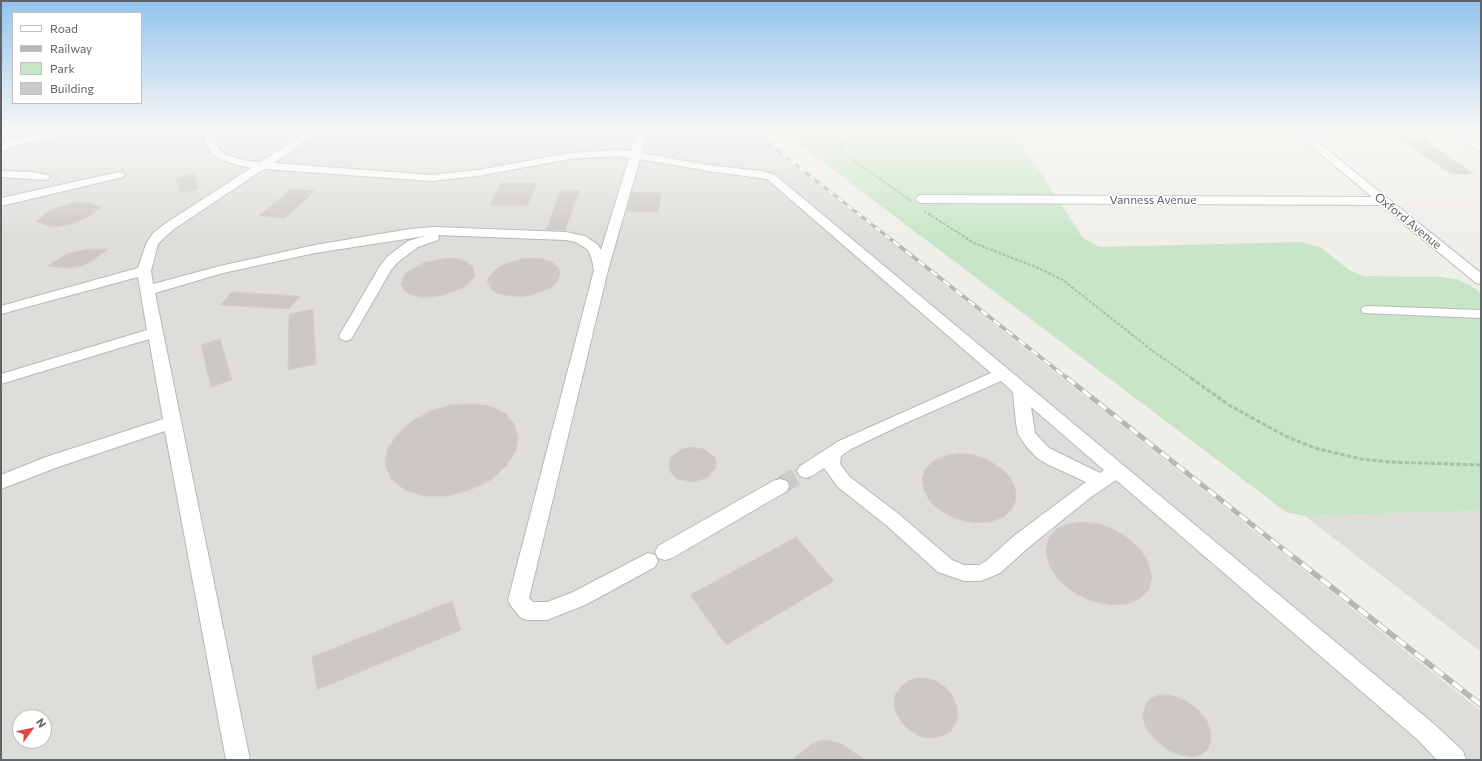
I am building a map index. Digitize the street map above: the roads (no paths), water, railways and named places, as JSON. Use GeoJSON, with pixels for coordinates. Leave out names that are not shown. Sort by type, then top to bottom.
{"type":"FeatureCollection","features":[{"type":"Feature","properties":{"kind":"street"},"geometry":{"type":"LineString","coordinates":[[238,760],[172,422],[149,290],[144,271],[152,244],[158,236],[170,226],[260,167]]}},
{"type":"Feature","properties":{"kind":"street"},"geometry":{"type":"LineString","coordinates":[[268,167],[432,178],[471,174],[512,167]]}},
{"type":"Feature","properties":{"kind":"street"},"geometry":{"type":"LineString","coordinates":[[632,167],[601,270],[518,600],[528,611],[547,611],[578,599],[648,561]]}},
{"type":"Feature","properties":{"kind":"street"},"geometry":{"type":"LineString","coordinates":[[700,167],[761,174],[771,178],[1021,390],[1109,476],[1426,732],[1454,760]]}},
{"type":"Feature","properties":{"kind":"street","name":"Oxford Avenue"},"geometry":{"type":"LineString","coordinates":[[1341,167],[1481,280]]}},
{"type":"Feature","properties":{"kind":"street"},"geometry":{"type":"LineString","coordinates":[[1,174],[25,174],[44,177]]}},
{"type":"Feature","properties":{"kind":"street"},"geometry":{"type":"LineString","coordinates":[[1,202],[119,175]]}},
{"type":"Feature","properties":{"kind":"street","name":"Vanness Avenue"},"geometry":{"type":"LineString","coordinates":[[918,203],[1383,201]]}},
{"type":"Feature","properties":{"kind":"street"},"geometry":{"type":"LineString","coordinates":[[149,290],[220,270],[322,248],[410,233],[434,231],[566,236],[580,239],[593,248],[601,270]]}},
{"type":"Feature","properties":{"kind":"street"},"geometry":{"type":"LineString","coordinates":[[346,336],[385,269],[398,255],[413,244],[431,237],[469,232]]}},
{"type":"Feature","properties":{"kind":"street"},"geometry":{"type":"LineString","coordinates":[[1,310],[144,271]]}},
{"type":"Feature","properties":{"kind":"street"},"geometry":{"type":"LineString","coordinates":[[1368,310],[1481,314]]}},
{"type":"Feature","properties":{"kind":"street"},"geometry":{"type":"LineString","coordinates":[[1,379],[156,332]]}},
{"type":"Feature","properties":{"kind":"street"},"geometry":{"type":"LineString","coordinates":[[806,471],[845,444],[1002,374]]}},
{"type":"Feature","properties":{"kind":"street"},"geometry":{"type":"LineString","coordinates":[[1021,390],[1026,434],[1043,453],[1055,460],[1109,476]]}},
{"type":"Feature","properties":{"kind":"street"},"geometry":{"type":"LineString","coordinates":[[1,482],[52,462],[172,422]]}},
{"type":"Feature","properties":{"kind":"street"},"geometry":{"type":"LineString","coordinates":[[833,453],[831,465],[844,482],[893,520],[945,566],[964,573],[981,573],[993,567],[1022,541],[1084,492],[1109,476]]}},
{"type":"Feature","properties":{"kind":"street"},"geometry":{"type":"LineString","coordinates":[[665,552],[780,486]]}},
{"type":"Feature","properties":{"kind":"tunnel"},"geometry":{"type":"LineString","coordinates":[[780,486],[806,471]]}},
{"type":"Feature","properties":{"kind":"railway"},"geometry":{"type":"LineString","coordinates":[[798,167],[894,242]]}},
{"type":"Feature","properties":{"kind":"railway"},"geometry":{"type":"LineString","coordinates":[[893,241],[1068,379]]}},
{"type":"Feature","properties":{"kind":"railway"},"geometry":{"type":"LineString","coordinates":[[1067,378],[1284,550]]}},
{"type":"Feature","properties":{"kind":"railway"},"geometry":{"type":"LineString","coordinates":[[1283,549],[1481,705]]}}]}
